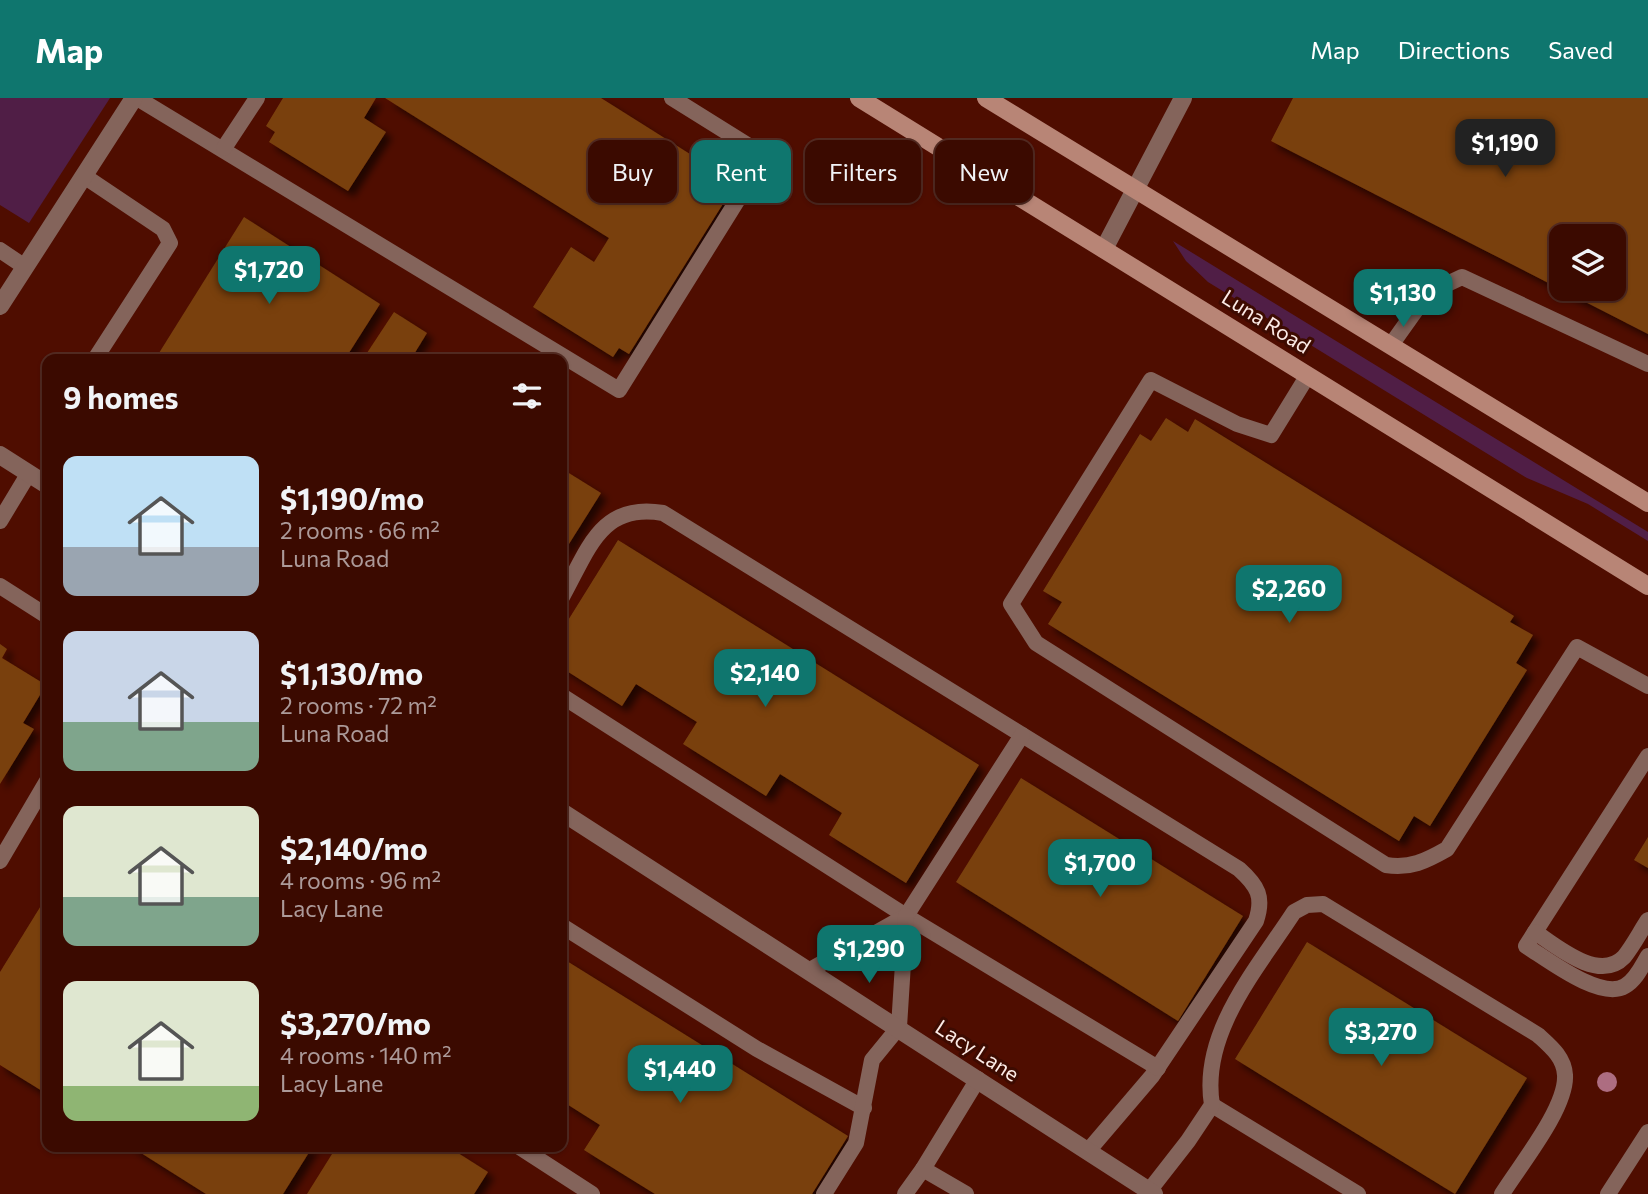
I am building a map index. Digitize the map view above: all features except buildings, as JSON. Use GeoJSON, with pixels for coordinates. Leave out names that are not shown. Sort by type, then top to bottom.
{"type":"FeatureCollection","features":[{"type":"Feature","properties":{"kind":"main road","name":"Luna Road"},"geometry":{"type":"LineString","coordinates":[[859,98],[1648,586]]}},
{"type":"Feature","properties":{"kind":"main road"},"geometry":{"type":"LineString","coordinates":[[986,98],[1648,503]]}},
{"type":"Feature","properties":{"kind":"street"},"geometry":{"type":"LineString","coordinates":[[0,306],[135,98]]}},
{"type":"Feature","properties":{"kind":"street"},"geometry":{"type":"LineString","coordinates":[[1104,249],[1182,98]]}},
{"type":"Feature","properties":{"kind":"street"},"geometry":{"type":"LineString","coordinates":[[0,455],[42,482]]}},
{"type":"Feature","properties":{"kind":"street","name":"Lacy Lane"},"geometry":{"type":"LineString","coordinates":[[567,815],[1151,1192]]}},
{"type":"Feature","properties":{"kind":"lane"},"geometry":{"type":"LineString","coordinates":[[135,98],[224,148],[560,354]]}},
{"type":"Feature","properties":{"kind":"lane"},"geometry":{"type":"LineString","coordinates":[[224,148],[257,98]]}},
{"type":"Feature","properties":{"kind":"lane"},"geometry":{"type":"LineString","coordinates":[[567,358],[619,390],[765,156],[672,98]]}},
{"type":"Feature","properties":{"kind":"lane"},"geometry":{"type":"LineString","coordinates":[[84,176],[163,229],[170,243],[98,354]]}},
{"type":"Feature","properties":{"kind":"lane"},"geometry":{"type":"LineString","coordinates":[[0,250],[25,267]]}},
{"type":"Feature","properties":{"kind":"lane"},"geometry":{"type":"LineString","coordinates":[[1391,345],[1428,293],[1462,277],[1648,364]]}},
{"type":"Feature","properties":{"kind":"lane"},"geometry":{"type":"LineString","coordinates":[[1308,374],[1271,435],[1237,424],[1152,380],[1011,604],[1036,643],[1386,865],[1400,867],[1423,862],[1447,849],[1577,647],[1648,686]]}},
{"type":"Feature","properties":{"kind":"lane"},"geometry":{"type":"LineString","coordinates":[[0,521],[29,473]]}},
{"type":"Feature","properties":{"kind":"lane"},"geometry":{"type":"LineString","coordinates":[[567,588],[599,532],[619,515],[641,509],[663,513],[1239,869],[1256,884],[1261,904],[1256,921],[1158,1068],[1088,1151]]}},
{"type":"Feature","properties":{"kind":"lane"},"geometry":{"type":"LineString","coordinates":[[0,586],[42,613]]}},
{"type":"Feature","properties":{"kind":"lane"},"geometry":{"type":"LineString","coordinates":[[567,699],[906,916],[1158,1068]]}},
{"type":"Feature","properties":{"kind":"lane"},"geometry":{"type":"LineString","coordinates":[[810,970],[906,916],[1022,735]]}},
{"type":"Feature","properties":{"kind":"lane"},"geometry":{"type":"LineString","coordinates":[[1648,756],[1526,946],[1590,984],[1615,989],[1633,979],[1648,956]]}},
{"type":"Feature","properties":{"kind":"lane"},"geometry":{"type":"LineString","coordinates":[[0,861],[42,790]]}},
{"type":"Feature","properties":{"kind":"lane"},"geometry":{"type":"LineString","coordinates":[[1151,1192],[1212,1105],[1208,1080],[1224,1021],[1294,912],[1307,905],[1323,904],[1538,1035],[1558,1054],[1565,1074],[1562,1100],[1502,1194]]}},
{"type":"Feature","properties":{"kind":"lane"},"geometry":{"type":"LineString","coordinates":[[824,1194],[856,1143],[872,1060],[899,1027],[906,916]]}},
{"type":"Feature","properties":{"kind":"lane"},"geometry":{"type":"LineString","coordinates":[[1535,932],[1575,958],[1599,966],[1614,964],[1625,956],[1648,920]]}},
{"type":"Feature","properties":{"kind":"lane"},"geometry":{"type":"LineString","coordinates":[[567,929],[757,1049],[864,1108]]}},
{"type":"Feature","properties":{"kind":"lane"},"geometry":{"type":"LineString","coordinates":[[905,1194],[978,1079]]}},
{"type":"Feature","properties":{"kind":"lane"},"geometry":{"type":"LineString","coordinates":[[1212,1105],[1358,1194]]}},
{"type":"Feature","properties":{"kind":"lane"},"geometry":{"type":"LineString","coordinates":[[1608,1194],[1648,1132]]}},
{"type":"Feature","properties":{"kind":"lane"},"geometry":{"type":"LineString","coordinates":[[527,1152],[592,1194]]}},
{"type":"Feature","properties":{"kind":"lane"},"geometry":{"type":"LineString","coordinates":[[923,1169],[966,1194]]}},
{"type":"Feature","properties":{"kind":"shaded area"},"geometry":{"type":"Polygon","coordinates":[[[0,98],[110,98],[29,223],[0,205],[0,98]]]}},
{"type":"Feature","properties":{"kind":"shaded area"},"geometry":{"type":"Polygon","coordinates":[[[1173,241],[1648,532],[1648,541],[1588,504],[1527,478],[1208,282],[1186,261],[1173,241]]]}}]}
